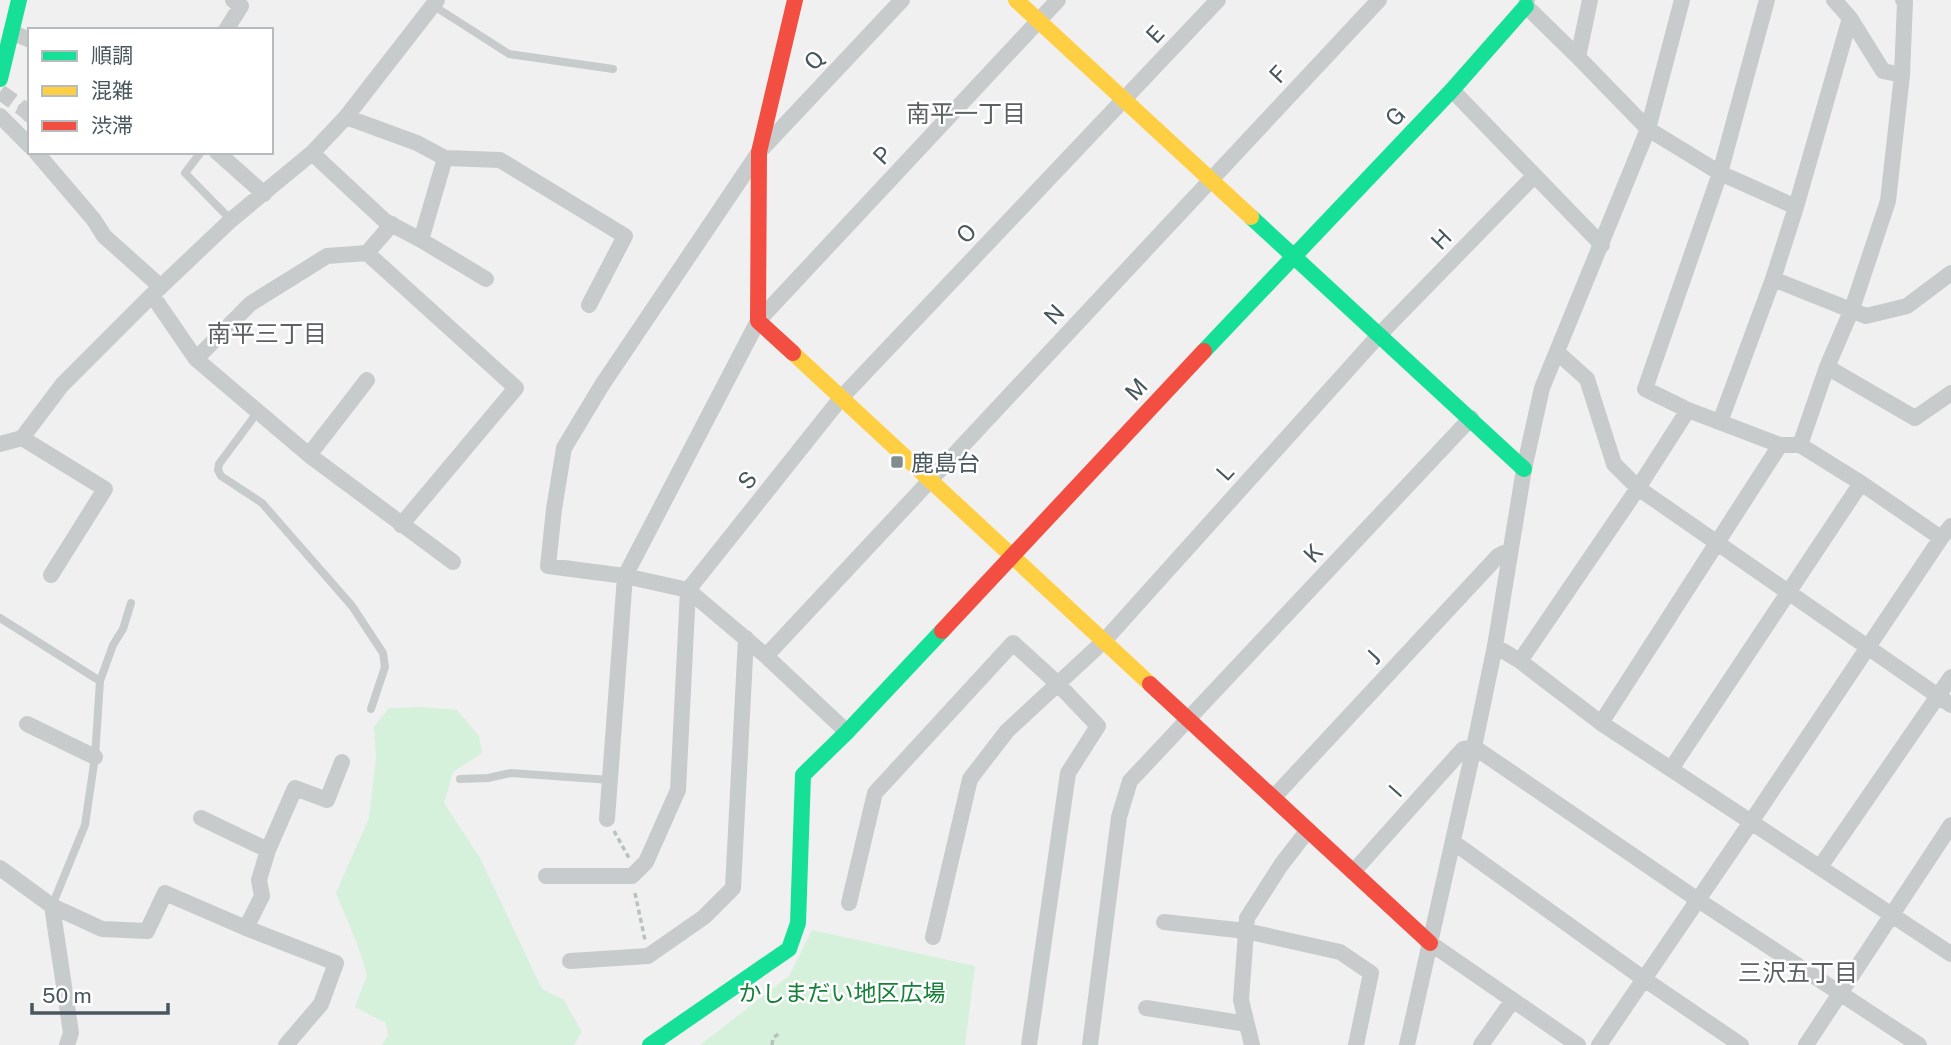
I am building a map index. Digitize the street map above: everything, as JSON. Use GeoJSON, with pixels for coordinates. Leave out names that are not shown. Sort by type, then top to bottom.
{"type":"FeatureCollection","features":[{"type":"Feature","properties":{"kind":"street"},"geometry":{"type":"LineString","coordinates":[[0,79],[19,0]]}},
{"type":"Feature","properties":{"kind":"street"},"geometry":{"type":"LineString","coordinates":[[227,28],[242,6],[233,0]]}},
{"type":"Feature","properties":{"kind":"street"},"geometry":{"type":"LineString","coordinates":[[795,0],[759,152],[758,321],[1430,943],[1578,1045]]}},
{"type":"Feature","properties":{"kind":"street","name":"Q"},"geometry":{"type":"LineString","coordinates":[[625,576],[548,566],[564,448],[602,385],[759,152],[902,0]]}},
{"type":"Feature","properties":{"kind":"street"},"geometry":{"type":"LineString","coordinates":[[1016,0],[1524,469]]}},
{"type":"Feature","properties":{"kind":"street","name":"P"},"geometry":{"type":"LineString","coordinates":[[625,576],[758,321],[1058,0]]}},
{"type":"Feature","properties":{"kind":"street","name":"E"},"geometry":{"type":"LineString","coordinates":[[1124,99],[1218,0]]}},
{"type":"Feature","properties":{"kind":"street","name":"F"},"geometry":{"type":"LineString","coordinates":[[1211,179],[1379,0]]}},
{"type":"Feature","properties":{"kind":"street"},"geometry":{"type":"LineString","coordinates":[[1578,57],[1590,0]]}},
{"type":"Feature","properties":{"kind":"street"},"geometry":{"type":"LineString","coordinates":[[1407,1045],[1495,646],[1524,469],[1542,388],[1648,129],[1682,0]]}},
{"type":"Feature","properties":{"kind":"street"},"geometry":{"type":"LineString","coordinates":[[1599,1045],[1946,532],[1800,445],[1780,445],[1688,410],[1645,389],[1720,173],[1767,0]]}},
{"type":"Feature","properties":{"kind":"street"},"geometry":{"type":"LineString","coordinates":[[1834,0],[1850,18],[1882,71],[1902,75]]}},
{"type":"Feature","properties":{"kind":"street"},"geometry":{"type":"LineString","coordinates":[[1800,445],[1852,309],[1888,201],[1902,75],[1903,0]]}},
{"type":"Feature","properties":{"kind":"street"},"geometry":{"type":"LineString","coordinates":[[0,444],[22,438],[62,385],[156,291],[231,220],[312,153],[346,117],[435,3]]}},
{"type":"Feature","properties":{"kind":"street"},"geometry":{"type":"LineString","coordinates":[[1526,3],[1648,129],[1720,173],[1797,207]]}},
{"type":"Feature","properties":{"kind":"street","name":"G"},"geometry":{"type":"LineString","coordinates":[[1293,255],[1452,90],[1526,3]]}},
{"type":"Feature","properties":{"kind":"street"},"geometry":{"type":"LineString","coordinates":[[1720,422],[1797,207],[1850,18]]}},
{"type":"Feature","properties":{"kind":"street"},"geometry":{"type":"LineString","coordinates":[[11,32],[28,39]]}},
{"type":"Feature","properties":{"kind":"street"},"geometry":{"type":"LineString","coordinates":[[1452,90],[1602,245]]}},
{"type":"Feature","properties":{"kind":"street","name":"O"},"geometry":{"type":"LineString","coordinates":[[841,398],[1124,99]]}},
{"type":"Feature","properties":{"kind":"street"},"geometry":{"type":"LineString","coordinates":[[0,116],[28,144]]}},
{"type":"Feature","properties":{"kind":"street"},"geometry":{"type":"LineString","coordinates":[[346,117],[417,143],[445,158],[500,160],[625,236],[589,305]]}},
{"type":"Feature","properties":{"kind":"street"},"geometry":{"type":"LineString","coordinates":[[312,153],[385,221],[486,279]]}},
{"type":"Feature","properties":{"kind":"street"},"geometry":{"type":"LineString","coordinates":[[40,154],[104,236],[156,291],[196,359],[309,455],[453,562]]}},
{"type":"Feature","properties":{"kind":"street"},"geometry":{"type":"LineString","coordinates":[[219,154],[264,194]]}},
{"type":"Feature","properties":{"kind":"street"},"geometry":{"type":"LineString","coordinates":[[421,240],[445,158]]}},
{"type":"Feature","properties":{"kind":"street","name":"H"},"geometry":{"type":"LineString","coordinates":[[1380,334],[1534,176]]}},
{"type":"Feature","properties":{"kind":"street","name":"N"},"geometry":{"type":"LineString","coordinates":[[766,656],[1211,179]]}},
{"type":"Feature","properties":{"kind":"street"},"geometry":{"type":"LineString","coordinates":[[196,359],[250,304],[327,256],[367,253],[392,224]]}},
{"type":"Feature","properties":{"kind":"street"},"geometry":{"type":"LineString","coordinates":[[367,253],[516,388],[401,525]]}},
{"type":"Feature","properties":{"kind":"street","name":"M"},"geometry":{"type":"LineString","coordinates":[[650,1045],[789,949],[798,923],[803,775],[847,732],[1293,255]]}},
{"type":"Feature","properties":{"kind":"street"},"geometry":{"type":"LineString","coordinates":[[1773,279],[1866,316],[1907,306],[1951,273]]}},
{"type":"Feature","properties":{"kind":"street","name":"L"},"geometry":{"type":"LineString","coordinates":[[933,937],[970,779],[1007,732],[1104,641],[1380,334]]}},
{"type":"Feature","properties":{"kind":"street"},"geometry":{"type":"LineString","coordinates":[[1558,353],[1587,379],[1614,464],[1637,488],[1945,701]]}},
{"type":"Feature","properties":{"kind":"street"},"geometry":{"type":"LineString","coordinates":[[1828,367],[1915,418],[1951,393]]}},
{"type":"Feature","properties":{"kind":"street"},"geometry":{"type":"LineString","coordinates":[[309,455],[367,380]]}},
{"type":"Feature","properties":{"kind":"street","name":"S"},"geometry":{"type":"LineString","coordinates":[[688,590],[841,398]]}},
{"type":"Feature","properties":{"kind":"street"},"geometry":{"type":"LineString","coordinates":[[1520,661],[1688,410]]}},
{"type":"Feature","properties":{"kind":"street","name":"K"},"geometry":{"type":"LineString","coordinates":[[1090,1045],[1119,817],[1130,781],[1471,418]]}},
{"type":"Feature","properties":{"kind":"street"},"geometry":{"type":"LineString","coordinates":[[22,438],[105,489],[51,575]]}},
{"type":"Feature","properties":{"kind":"street"},"geometry":{"type":"LineString","coordinates":[[1601,723],[1780,445]]}},
{"type":"Feature","properties":{"kind":"street"},"geometry":{"type":"LineString","coordinates":[[1671,769],[1861,483]]}},
{"type":"Feature","properties":{"kind":"street","name":"J"},"geometry":{"type":"LineString","coordinates":[[1273,798],[1498,556],[1510,550]]}},
{"type":"Feature","properties":{"kind":"street"},"geometry":{"type":"LineString","coordinates":[[607,819],[625,576],[688,590],[746,638],[847,732]]}},
{"type":"Feature","properties":{"kind":"street"},"geometry":{"type":"LineString","coordinates":[[546,876],[634,874],[646,862],[678,790],[688,590]]}},
{"type":"Feature","properties":{"kind":"street"},"geometry":{"type":"LineString","coordinates":[[570,961],[648,956],[704,917],[733,888],[746,638]]}},
{"type":"Feature","properties":{"kind":"street"},"geometry":{"type":"LineString","coordinates":[[849,903],[875,793],[1013,643],[1059,684],[1098,726],[1068,772],[1029,1045]]}},
{"type":"Feature","properties":{"kind":"street"},"geometry":{"type":"LineString","coordinates":[[1495,646],[1520,661],[1601,723],[1951,954]]}},
{"type":"Feature","properties":{"kind":"street"},"geometry":{"type":"LineString","coordinates":[[1820,867],[1945,701],[1951,677]]}},
{"type":"Feature","properties":{"kind":"street"},"geometry":{"type":"LineString","coordinates":[[27,724],[95,757]]}},
{"type":"Feature","properties":{"kind":"street"},"geometry":{"type":"LineString","coordinates":[[1474,747],[1698,900],[1919,1045]]}},
{"type":"Feature","properties":{"kind":"street","name":"I"},"geometry":{"type":"LineString","coordinates":[[1353,872],[1463,749],[1474,747]]}},
{"type":"Feature","properties":{"kind":"street"},"geometry":{"type":"LineString","coordinates":[[246,928],[262,897],[259,880],[268,850],[295,788],[327,800],[342,762]]}},
{"type":"Feature","properties":{"kind":"street"},"geometry":{"type":"LineString","coordinates":[[201,818],[268,850]]}},
{"type":"Feature","properties":{"kind":"street"},"geometry":{"type":"LineString","coordinates":[[1806,1045],[1951,825]]}},
{"type":"Feature","properties":{"kind":"street"},"geometry":{"type":"LineString","coordinates":[[1252,1045],[1241,1000],[1247,918],[1281,865],[1308,830]]}},
{"type":"Feature","properties":{"kind":"street"},"geometry":{"type":"LineString","coordinates":[[1453,842],[1741,1045]]}},
{"type":"Feature","properties":{"kind":"street"},"geometry":{"type":"LineString","coordinates":[[0,868],[52,906],[102,929],[147,931],[165,892],[246,928],[336,963],[321,1004],[286,1045]]}},
{"type":"Feature","properties":{"kind":"street"},"geometry":{"type":"LineString","coordinates":[[52,906],[71,1033],[67,1045]]}},
{"type":"Feature","properties":{"kind":"street"},"geometry":{"type":"LineString","coordinates":[[1164,922],[1246,931],[1340,952],[1371,972],[1356,1045]]}},
{"type":"Feature","properties":{"kind":"street"},"geometry":{"type":"LineString","coordinates":[[1481,1045],[1513,1000]]}},
{"type":"Feature","properties":{"kind":"street"},"geometry":{"type":"LineString","coordinates":[[1146,1008],[1247,1024]]}},
{"type":"Feature","properties":{"kind":"lane"},"geometry":{"type":"LineString","coordinates":[[435,3],[509,54],[613,69]]}},
{"type":"Feature","properties":{"kind":"lane"},"geometry":{"type":"LineString","coordinates":[[199,154],[185,173],[231,220]]}},
{"type":"Feature","properties":{"kind":"lane"},"geometry":{"type":"LineString","coordinates":[[257,412],[219,464],[218,470],[221,476],[262,503],[352,606],[383,653],[386,667],[371,709]]}},
{"type":"Feature","properties":{"kind":"lane"},"geometry":{"type":"LineString","coordinates":[[52,906],[85,825],[95,757],[100,681],[113,645],[123,629],[131,603]]}},
{"type":"Feature","properties":{"kind":"lane"},"geometry":{"type":"LineString","coordinates":[[0,618],[100,681]]}},
{"type":"Feature","properties":{"kind":"lane"},"geometry":{"type":"LineString","coordinates":[[460,779],[488,778],[512,773],[610,780]]}},
{"type":"Feature","properties":{"kind":"path"},"geometry":{"type":"LineString","coordinates":[[607,819],[634,874],[648,956]]}},
{"type":"Feature","properties":{"kind":"path"},"geometry":{"type":"LineString","coordinates":[[772,1045],[773,1038],[780,1033]]}},
{"type":"Feature","properties":{"kind":"green space"},"geometry":{"type":"Polygon","coordinates":[[[389,708],[457,710],[479,736],[482,753],[453,772],[444,803],[480,858],[542,989],[564,1000],[582,1032],[574,1045],[382,1045],[388,1036],[386,1023],[355,1007],[367,975],[336,893],[369,818],[376,758],[374,727],[389,708]]]}},
{"type":"Feature","properties":{"kind":"green space","name":"かしまだい地区広場"},"geometry":{"type":"Polygon","coordinates":[[[812,930],[975,966],[965,1045],[700,1045],[789,976],[812,930]]]}},
{"type":"Feature","properties":{"kind":"tunnel"},"geometry":{"type":"LineString","coordinates":[[0,92],[25,110]]}},
{"type":"Feature","properties":{"kind":"traffic: fast"},"geometry":{"type":"LineString","coordinates":[[0,79],[19,0]]}},
{"type":"Feature","properties":{"kind":"traffic: fast"},"geometry":{"type":"LineString","coordinates":[[1204,351],[1452,90],[1526,6]]}},
{"type":"Feature","properties":{"kind":"traffic: fast"},"geometry":{"type":"LineString","coordinates":[[1251,217],[1524,469]]}},
{"type":"Feature","properties":{"kind":"traffic: fast"},"geometry":{"type":"LineString","coordinates":[[650,1045],[789,949],[798,923],[803,775],[942,631]]}},
{"type":"Feature","properties":{"kind":"traffic: slow"},"geometry":{"type":"LineString","coordinates":[[1016,0],[1251,217]]}},
{"type":"Feature","properties":{"kind":"traffic: slow"},"geometry":{"type":"LineString","coordinates":[[793,353],[1150,684]]}},
{"type":"Feature","properties":{"kind":"traffic: jam"},"geometry":{"type":"LineString","coordinates":[[793,353],[758,321],[759,152],[795,0]]}},
{"type":"Feature","properties":{"kind":"traffic: jam"},"geometry":{"type":"LineString","coordinates":[[942,631],[1204,351]]}},
{"type":"Feature","properties":{"kind":"traffic: jam"},"geometry":{"type":"LineString","coordinates":[[1150,684],[1430,943]]}},
{"type":"Feature","properties":{"kind":"place","name":"鹿島台"},"geometry":{"type":"Point","coordinates":[897,462]}},
{"type":"Feature","properties":{"kind":"district","name":"南平一丁目"},"geometry":{"type":"Point","coordinates":[966,113]}},
{"type":"Feature","properties":{"kind":"district","name":"南平三丁目"},"geometry":{"type":"Point","coordinates":[267,333]}},
{"type":"Feature","properties":{"kind":"district","name":"三沢五丁目"},"geometry":{"type":"Point","coordinates":[1798,972]}}]}
